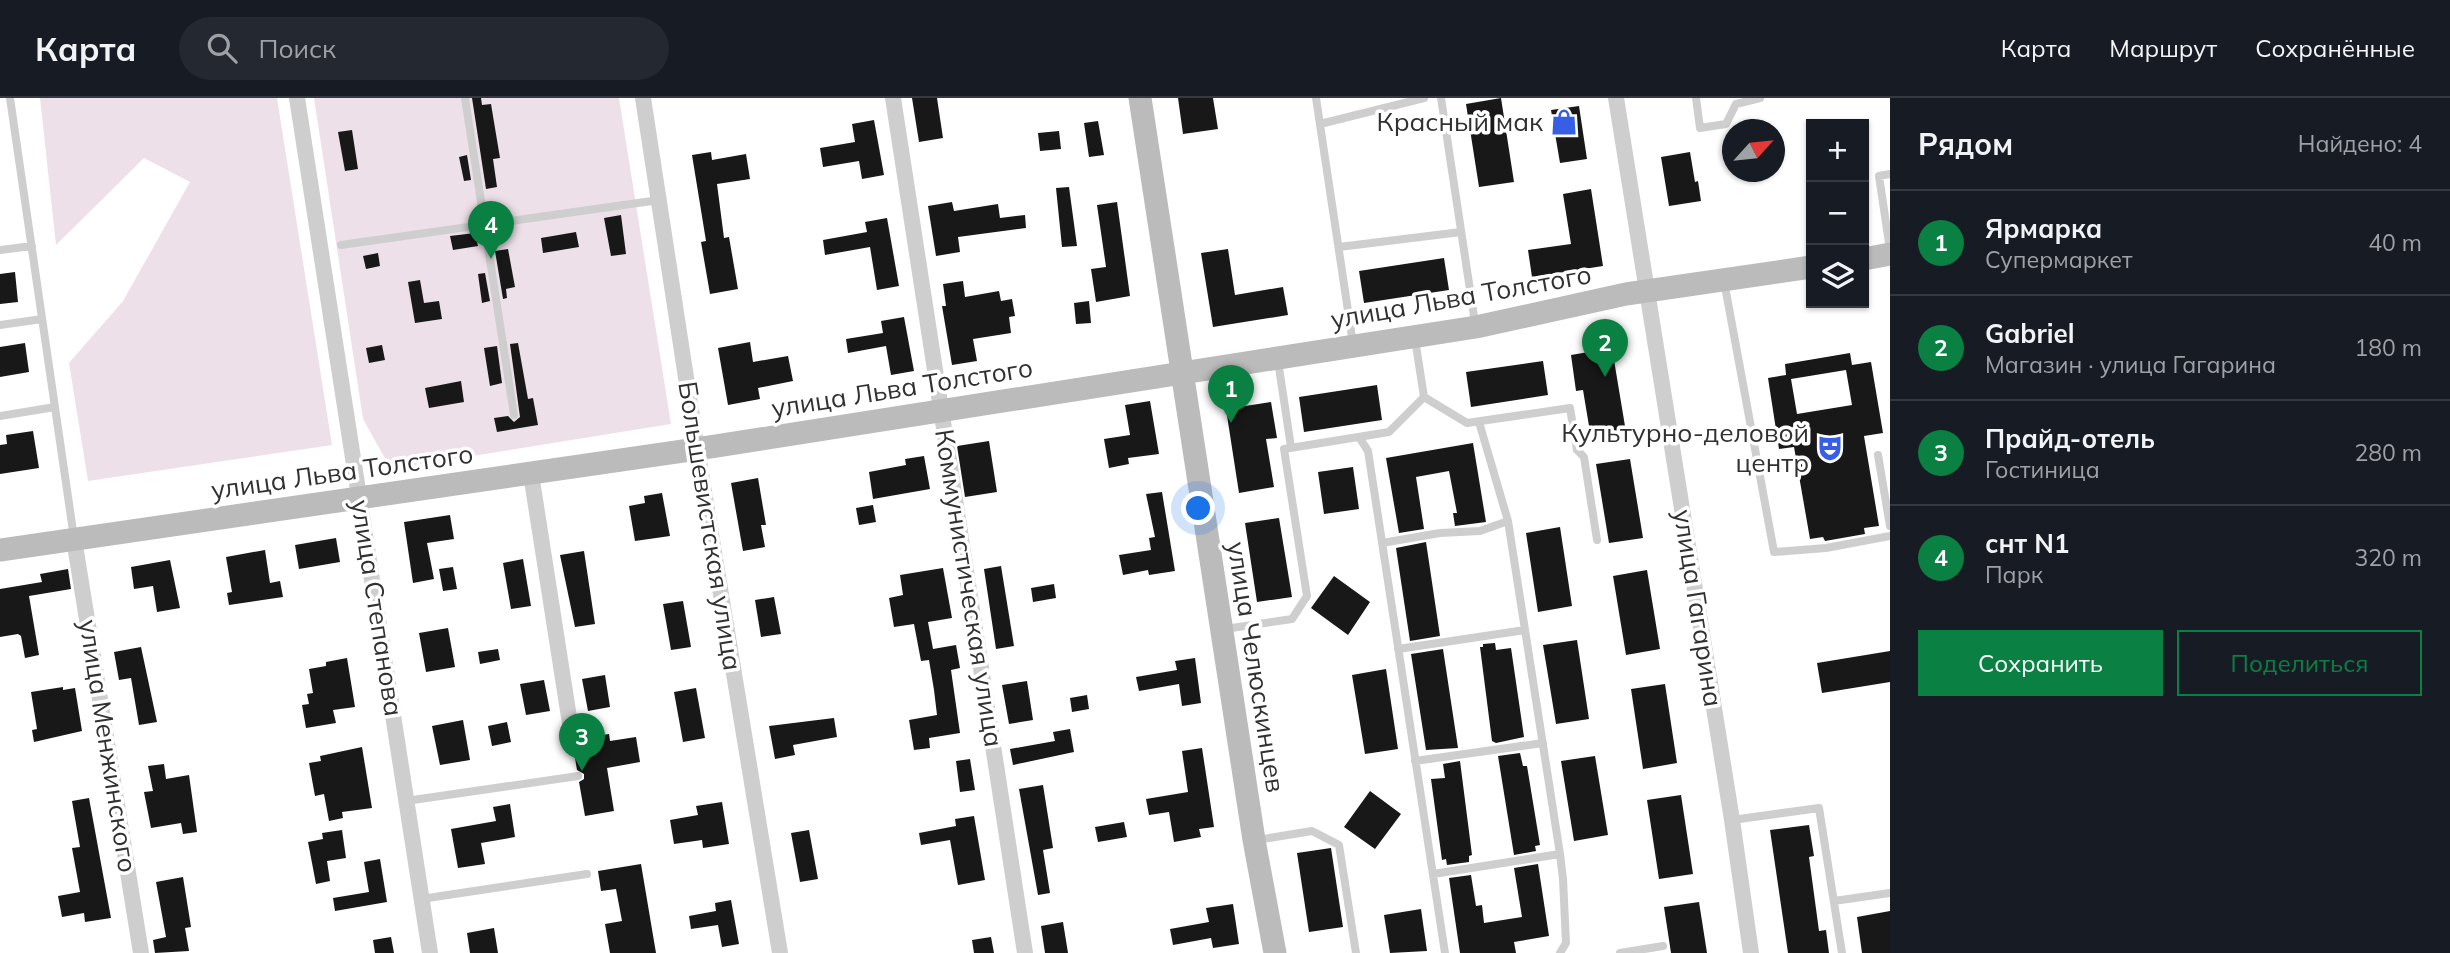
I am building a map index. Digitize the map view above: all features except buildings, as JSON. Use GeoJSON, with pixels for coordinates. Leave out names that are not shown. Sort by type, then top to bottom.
{"type":"FeatureCollection","features":[{"type":"Feature","properties":{"kind":"street","name":"улица Степанова"},"geometry":{"type":"LineString","coordinates":[[296,98],[430,953]]}},
{"type":"Feature","properties":{"kind":"street","name":"Большевистская улица"},"geometry":{"type":"LineString","coordinates":[[643,98],[697,449],[780,953]]}},
{"type":"Feature","properties":{"kind":"street","name":"Коммунистическая улица"},"geometry":{"type":"LineString","coordinates":[[893,98],[1025,953]]}},
{"type":"Feature","properties":{"kind":"street","name":"улица Челюскинцев"},"geometry":{"type":"LineString","coordinates":[[1140,98],[1254,840],[1275,953]]}},
{"type":"Feature","properties":{"kind":"street","name":"улица Гагарина"},"geometry":{"type":"LineString","coordinates":[[1616,98],[1751,953]]}},
{"type":"Feature","properties":{"kind":"street"},"geometry":{"type":"LineString","coordinates":[[1869,258],[1890,252]]}},
{"type":"Feature","properties":{"kind":"street","name":"улица Льва Толстого"},"geometry":{"type":"LineString","coordinates":[[0,550],[531,474],[1415,337],[1647,292],[1806,268]]}},
{"type":"Feature","properties":{"kind":"street"},"geometry":{"type":"LineString","coordinates":[[531,474],[571,730]]}},
{"type":"Feature","properties":{"kind":"street","name":"улица Менжинского"},"geometry":{"type":"LineString","coordinates":[[74,539],[141,953]]}},
{"type":"Feature","properties":{"kind":"lane"},"geometry":{"type":"LineString","coordinates":[[10,98],[74,539]]}},
{"type":"Feature","properties":{"kind":"lane"},"geometry":{"type":"LineString","coordinates":[[465,98],[514,415]]}},
{"type":"Feature","properties":{"kind":"lane"},"geometry":{"type":"LineString","coordinates":[[1316,98],[1354,346]]}},
{"type":"Feature","properties":{"kind":"lane"},"geometry":{"type":"LineString","coordinates":[[1320,124],[1424,98]]}},
{"type":"Feature","properties":{"kind":"lane"},"geometry":{"type":"LineString","coordinates":[[1441,98],[1476,327]]}},
{"type":"Feature","properties":{"kind":"lane"},"geometry":{"type":"LineString","coordinates":[[1696,98],[1700,128],[1726,124],[1736,104],[1760,98]]}},
{"type":"Feature","properties":{"kind":"lane"},"geometry":{"type":"LineString","coordinates":[[1890,174],[1879,176],[1890,252]]}},
{"type":"Feature","properties":{"kind":"lane"},"geometry":{"type":"LineString","coordinates":[[341,244],[659,200]]}},
{"type":"Feature","properties":{"kind":"lane"},"geometry":{"type":"LineString","coordinates":[[1339,247],[1461,232]]}},
{"type":"Feature","properties":{"kind":"lane"},"geometry":{"type":"LineString","coordinates":[[0,250],[32,246]]}},
{"type":"Feature","properties":{"kind":"lane"},"geometry":{"type":"LineString","coordinates":[[1724,281],[1774,552],[1826,548],[1890,536]]}},
{"type":"Feature","properties":{"kind":"lane"},"geometry":{"type":"LineString","coordinates":[[0,326],[42,319]]}},
{"type":"Feature","properties":{"kind":"lane"},"geometry":{"type":"LineString","coordinates":[[1415,337],[1424,397],[1467,424],[1570,408],[1577,450],[1584,457],[1597,540]]}},
{"type":"Feature","properties":{"kind":"lane"},"geometry":{"type":"LineString","coordinates":[[1278,358],[1292,447]]}},
{"type":"Feature","properties":{"kind":"lane"},"geometry":{"type":"LineString","coordinates":[[1222,629],[1292,619],[1307,596],[1284,449],[1390,432],[1424,397]]}},
{"type":"Feature","properties":{"kind":"lane"},"geometry":{"type":"LineString","coordinates":[[0,416],[55,407]]}},
{"type":"Feature","properties":{"kind":"lane"},"geometry":{"type":"LineString","coordinates":[[1479,422],[1508,521],[1560,854],[1566,943],[1560,953]]}},
{"type":"Feature","properties":{"kind":"lane"},"geometry":{"type":"LineString","coordinates":[[1359,437],[1368,451],[1445,953]]}},
{"type":"Feature","properties":{"kind":"lane"},"geometry":{"type":"LineString","coordinates":[[1878,455],[1890,526]]}},
{"type":"Feature","properties":{"kind":"lane"},"geometry":{"type":"LineString","coordinates":[[1382,543],[1440,533],[1480,531],[1508,521]]}},
{"type":"Feature","properties":{"kind":"lane"},"geometry":{"type":"LineString","coordinates":[[1398,649],[1525,630]]}},
{"type":"Feature","properties":{"kind":"lane"},"geometry":{"type":"LineString","coordinates":[[1415,761],[1543,743]]}},
{"type":"Feature","properties":{"kind":"lane"},"geometry":{"type":"LineString","coordinates":[[406,801],[578,776]]}},
{"type":"Feature","properties":{"kind":"lane"},"geometry":{"type":"LineString","coordinates":[[1732,820],[1819,808],[1842,953]]}},
{"type":"Feature","properties":{"kind":"lane"},"geometry":{"type":"LineString","coordinates":[[1254,840],[1311,831],[1339,845],[1356,953]]}},
{"type":"Feature","properties":{"kind":"lane"},"geometry":{"type":"LineString","coordinates":[[1433,874],[1560,854]]}},
{"type":"Feature","properties":{"kind":"lane"},"geometry":{"type":"LineString","coordinates":[[421,899],[587,874]]}},
{"type":"Feature","properties":{"kind":"lane"},"geometry":{"type":"LineString","coordinates":[[1834,901],[1890,893]]}},
{"type":"Feature","properties":{"kind":"lane"},"geometry":{"type":"LineString","coordinates":[[1620,953],[1663,946]]}},
{"type":"Feature","properties":{"kind":"shaded area"},"geometry":{"type":"Polygon","coordinates":[[[40,98],[277,98],[332,445],[88,481],[69,363],[123,301],[190,182],[144,158],[56,245],[40,98]]]}},
{"type":"Feature","properties":{"kind":"shaded area"},"geometry":{"type":"Polygon","coordinates":[[[314,98],[619,98],[671,424],[391,469],[363,419],[314,98]]]}},
{"type":"Feature","properties":{"kind":"place","name":"Красный мак"},"geometry":{"type":"Point","coordinates":[1564,122]}},
{"type":"Feature","properties":{"kind":"place","name":"снт N1"},"geometry":{"type":"Point","coordinates":[491,259]}},
{"type":"Feature","properties":{"kind":"place","name":"Gabriel"},"geometry":{"type":"Point","coordinates":[1605,377]}},
{"type":"Feature","properties":{"kind":"place","name":"Ярмарка"},"geometry":{"type":"Point","coordinates":[1231,423]}},
{"type":"Feature","properties":{"kind":"place","name":"Культурно-деловой центр"},"geometry":{"type":"Point","coordinates":[1830,448]}},
{"type":"Feature","properties":{"kind":"place","name":"Прайд-отель"},"geometry":{"type":"Point","coordinates":[582,771]}}]}
